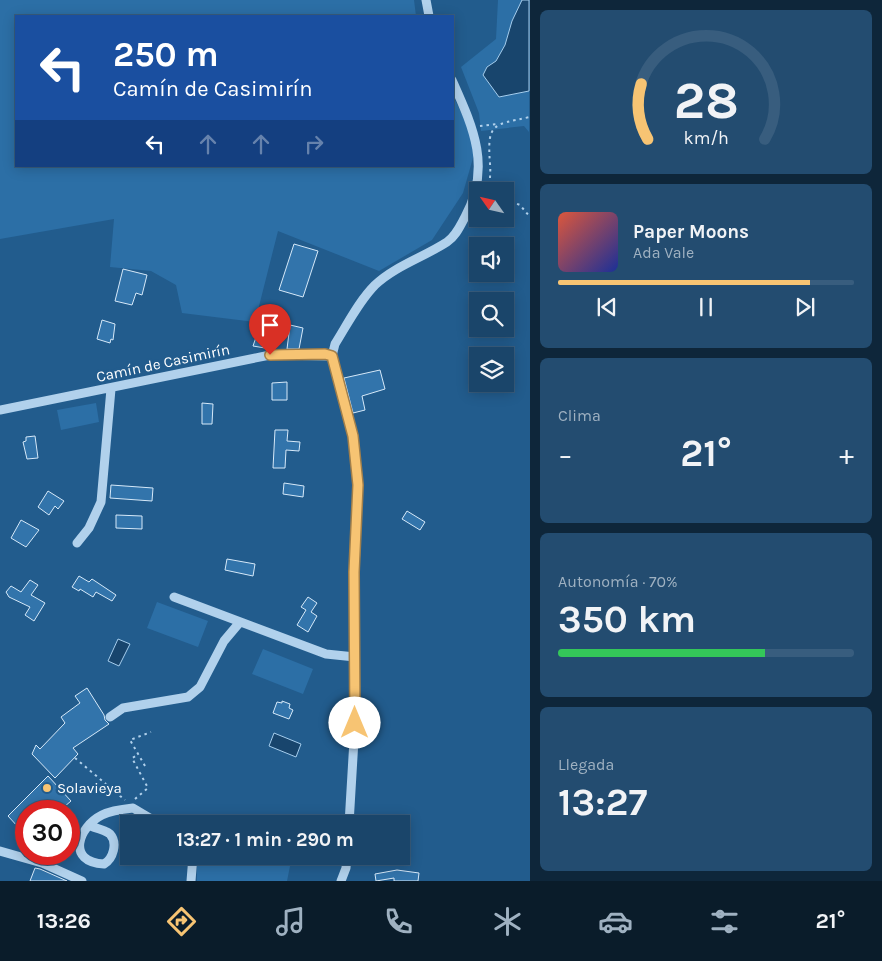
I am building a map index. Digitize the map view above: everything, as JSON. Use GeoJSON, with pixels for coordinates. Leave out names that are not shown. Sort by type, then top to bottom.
{"type":"FeatureCollection","features":[{"type":"Feature","properties":{"kind":"street"},"geometry":{"type":"LineString","coordinates":[[426,0],[429,15]]}},
{"type":"Feature","properties":{"kind":"street"},"geometry":{"type":"LineString","coordinates":[[350,815],[355,723],[354,572],[358,485],[351,429],[332,356],[334,344],[375,285],[392,272],[449,240],[456,233],[468,210],[477,186],[479,165],[473,127],[454,84]]}},
{"type":"Feature","properties":{"kind":"street","name":"Camín de Casimirín"},"geometry":{"type":"LineString","coordinates":[[0,410],[270,355],[325,354],[332,356]]}},
{"type":"Feature","properties":{"kind":"street"},"geometry":{"type":"LineString","coordinates":[[77,543],[89,528],[101,502],[111,388]]}},
{"type":"Feature","properties":{"kind":"street"},"geometry":{"type":"LineString","coordinates":[[174,597],[326,654],[355,657]]}},
{"type":"Feature","properties":{"kind":"street"},"geometry":{"type":"LineString","coordinates":[[110,717],[123,708],[188,697],[200,687],[224,640],[240,622]]}},
{"type":"Feature","properties":{"kind":"street"},"geometry":{"type":"LineString","coordinates":[[90,826],[110,834],[114,845],[113,853],[107,863],[91,861],[82,854],[78,843],[90,826],[102,815],[133,808],[145,815]]}},
{"type":"Feature","properties":{"kind":"street"},"geometry":{"type":"LineString","coordinates":[[0,851],[42,863],[82,881]]}},
{"type":"Feature","properties":{"kind":"street"},"geometry":{"type":"LineString","coordinates":[[192,881],[193,865]]}},
{"type":"Feature","properties":{"kind":"street"},"geometry":{"type":"LineString","coordinates":[[341,881],[346,865]]}},
{"type":"Feature","properties":{"kind":"path"},"geometry":{"type":"LineString","coordinates":[[473,127],[500,124],[530,117]]}},
{"type":"Feature","properties":{"kind":"path"},"geometry":{"type":"LineString","coordinates":[[490,182],[489,138],[494,128],[500,124]]}},
{"type":"Feature","properties":{"kind":"path"},"geometry":{"type":"LineString","coordinates":[[514,203],[520,205],[530,217]]}},
{"type":"Feature","properties":{"kind":"path"},"geometry":{"type":"LineString","coordinates":[[144,766],[130,740],[145,733],[150,734],[151,732]]}},
{"type":"Feature","properties":{"kind":"path"},"geometry":{"type":"LineString","coordinates":[[75,758],[129,804],[148,788],[132,758],[138,755]]}},
{"type":"Feature","properties":{"kind":"shaded area"},"geometry":{"type":"Polygon","coordinates":[[[0,0],[414,0],[416,15],[15,15],[15,167],[454,167],[454,98],[477,144],[463,193],[432,240],[379,271],[278,231],[255,322],[182,313],[176,285],[151,271],[110,267],[114,219],[0,239],[0,0]]]}},
{"type":"Feature","properties":{"kind":"shaded area"},"geometry":{"type":"Polygon","coordinates":[[[498,0],[529,0],[529,132],[524,126],[481,131],[479,113],[461,67],[496,39],[498,0]]]}},
{"type":"Feature","properties":{"kind":"shaded area"},"geometry":{"type":"Polygon","coordinates":[[[522,0],[529,0],[529,91],[499,97],[483,75],[487,67],[496,61],[505,45],[512,21],[522,0]]]}},
{"type":"Feature","properties":{"kind":"shaded area"},"geometry":{"type":"Polygon","coordinates":[[[96,403],[99,422],[61,430],[57,410],[96,403]]]}},
{"type":"Feature","properties":{"kind":"shaded area"},"geometry":{"type":"Polygon","coordinates":[[[157,602],[208,621],[198,647],[147,628],[157,602]]]}},
{"type":"Feature","properties":{"kind":"shaded area"},"geometry":{"type":"Polygon","coordinates":[[[118,639],[130,644],[119,666],[108,661],[118,639]]]}},
{"type":"Feature","properties":{"kind":"shaded area"},"geometry":{"type":"Polygon","coordinates":[[[263,649],[313,669],[303,694],[252,674],[263,649]]]}},
{"type":"Feature","properties":{"kind":"shaded area"},"geometry":{"type":"Polygon","coordinates":[[[274,733],[301,744],[296,757],[269,746],[274,733]]]}},
{"type":"Feature","properties":{"kind":"shaded area"},"geometry":{"type":"Polygon","coordinates":[[[197,865],[290,865],[287,881],[197,881],[197,865]]]}},
{"type":"Feature","properties":{"kind":"building"},"geometry":{"type":"Polygon","coordinates":[[[294,244],[318,251],[303,297],[279,290],[294,244]]]}},
{"type":"Feature","properties":{"kind":"building"},"geometry":{"type":"Polygon","coordinates":[[[123,269],[147,275],[142,295],[136,293],[132,305],[115,301],[123,269]]]}},
{"type":"Feature","properties":{"kind":"building"},"geometry":{"type":"Polygon","coordinates":[[[265,311],[282,315],[271,349],[253,346],[265,311]]]}},
{"type":"Feature","properties":{"kind":"building"},"geometry":{"type":"Polygon","coordinates":[[[102,320],[115,324],[113,340],[111,339],[110,343],[97,339],[102,320]]]}},
{"type":"Feature","properties":{"kind":"building"},"geometry":{"type":"Polygon","coordinates":[[[290,325],[303,328],[299,349],[287,349],[290,325]]]}},
{"type":"Feature","properties":{"kind":"building"},"geometry":{"type":"Polygon","coordinates":[[[380,370],[385,389],[362,396],[365,410],[353,413],[344,378],[380,370]]]}},
{"type":"Feature","properties":{"kind":"building"},"geometry":{"type":"Polygon","coordinates":[[[287,382],[287,400],[272,400],[272,383],[287,382]]]}},
{"type":"Feature","properties":{"kind":"building"},"geometry":{"type":"Polygon","coordinates":[[[202,403],[213,404],[212,424],[202,424],[202,403]]]}},
{"type":"Feature","properties":{"kind":"building"},"geometry":{"type":"Polygon","coordinates":[[[275,430],[288,430],[287,441],[300,442],[299,451],[286,450],[285,468],[273,468],[275,430]]]}},
{"type":"Feature","properties":{"kind":"building"},"geometry":{"type":"Polygon","coordinates":[[[35,436],[38,458],[27,459],[23,442],[26,441],[26,437],[35,436]]]}},
{"type":"Feature","properties":{"kind":"building"},"geometry":{"type":"Polygon","coordinates":[[[284,483],[304,486],[303,497],[283,494],[284,483]]]}},
{"type":"Feature","properties":{"kind":"building"},"geometry":{"type":"Polygon","coordinates":[[[111,485],[153,488],[152,501],[110,498],[111,485]]]}},
{"type":"Feature","properties":{"kind":"building"},"geometry":{"type":"Polygon","coordinates":[[[48,491],[64,501],[58,509],[55,506],[49,515],[38,507],[48,491]]]}},
{"type":"Feature","properties":{"kind":"building"},"geometry":{"type":"Polygon","coordinates":[[[407,511],[425,522],[420,530],[402,519],[407,511]]]}},
{"type":"Feature","properties":{"kind":"building"},"geometry":{"type":"Polygon","coordinates":[[[116,515],[142,516],[142,529],[116,528],[116,515]]]}},
{"type":"Feature","properties":{"kind":"building"},"geometry":{"type":"Polygon","coordinates":[[[21,520],[39,530],[26,547],[11,538],[21,520]]]}},
{"type":"Feature","properties":{"kind":"building"},"geometry":{"type":"Polygon","coordinates":[[[227,559],[255,564],[253,576],[225,570],[227,559]]]}},
{"type":"Feature","properties":{"kind":"building"},"geometry":{"type":"Polygon","coordinates":[[[79,576],[89,582],[92,579],[116,595],[112,601],[96,592],[93,597],[80,589],[79,591],[72,587],[79,576]]]}},
{"type":"Feature","properties":{"kind":"building"},"geometry":{"type":"Polygon","coordinates":[[[30,580],[38,585],[31,595],[45,603],[34,621],[25,615],[30,607],[9,597],[6,592],[11,586],[21,592],[30,580]]]}},
{"type":"Feature","properties":{"kind":"building"},"geometry":{"type":"Polygon","coordinates":[[[308,597],[317,603],[311,612],[317,616],[308,632],[297,625],[306,610],[301,607],[308,597]]]}},
{"type":"Feature","properties":{"kind":"building"},"geometry":{"type":"Polygon","coordinates":[[[87,688],[109,724],[73,748],[78,754],[55,778],[32,754],[36,745],[40,749],[65,723],[61,717],[80,703],[75,696],[87,688]]]}},
{"type":"Feature","properties":{"kind":"building"},"geometry":{"type":"Polygon","coordinates":[[[282,701],[290,704],[289,708],[293,710],[289,719],[273,713],[277,702],[282,703],[282,701]]]}},
{"type":"Feature","properties":{"kind":"building"},"geometry":{"type":"Polygon","coordinates":[[[48,776],[70,800],[24,800],[48,776]]]}},
{"type":"Feature","properties":{"kind":"building"},"geometry":{"type":"Polygon","coordinates":[[[15,809],[15,824],[8,816],[15,809]]]}},
{"type":"Feature","properties":{"kind":"building"},"geometry":{"type":"Polygon","coordinates":[[[35,868],[40,869],[67,881],[30,881],[35,868]]]}},
{"type":"Feature","properties":{"kind":"building"},"geometry":{"type":"Polygon","coordinates":[[[397,870],[419,873],[418,881],[394,881],[394,878],[376,881],[375,874],[397,870]]]}},
{"type":"Feature","properties":{"kind":"place","name":"Solavieya"},"geometry":{"type":"Point","coordinates":[47,788]}},
{"type":"Feature","properties":{"kind":"route"},"geometry":{"type":"LineString","coordinates":[[270,355],[325,354],[332,356],[348,414],[353,436],[358,485],[354,572],[355,723]]}}]}
